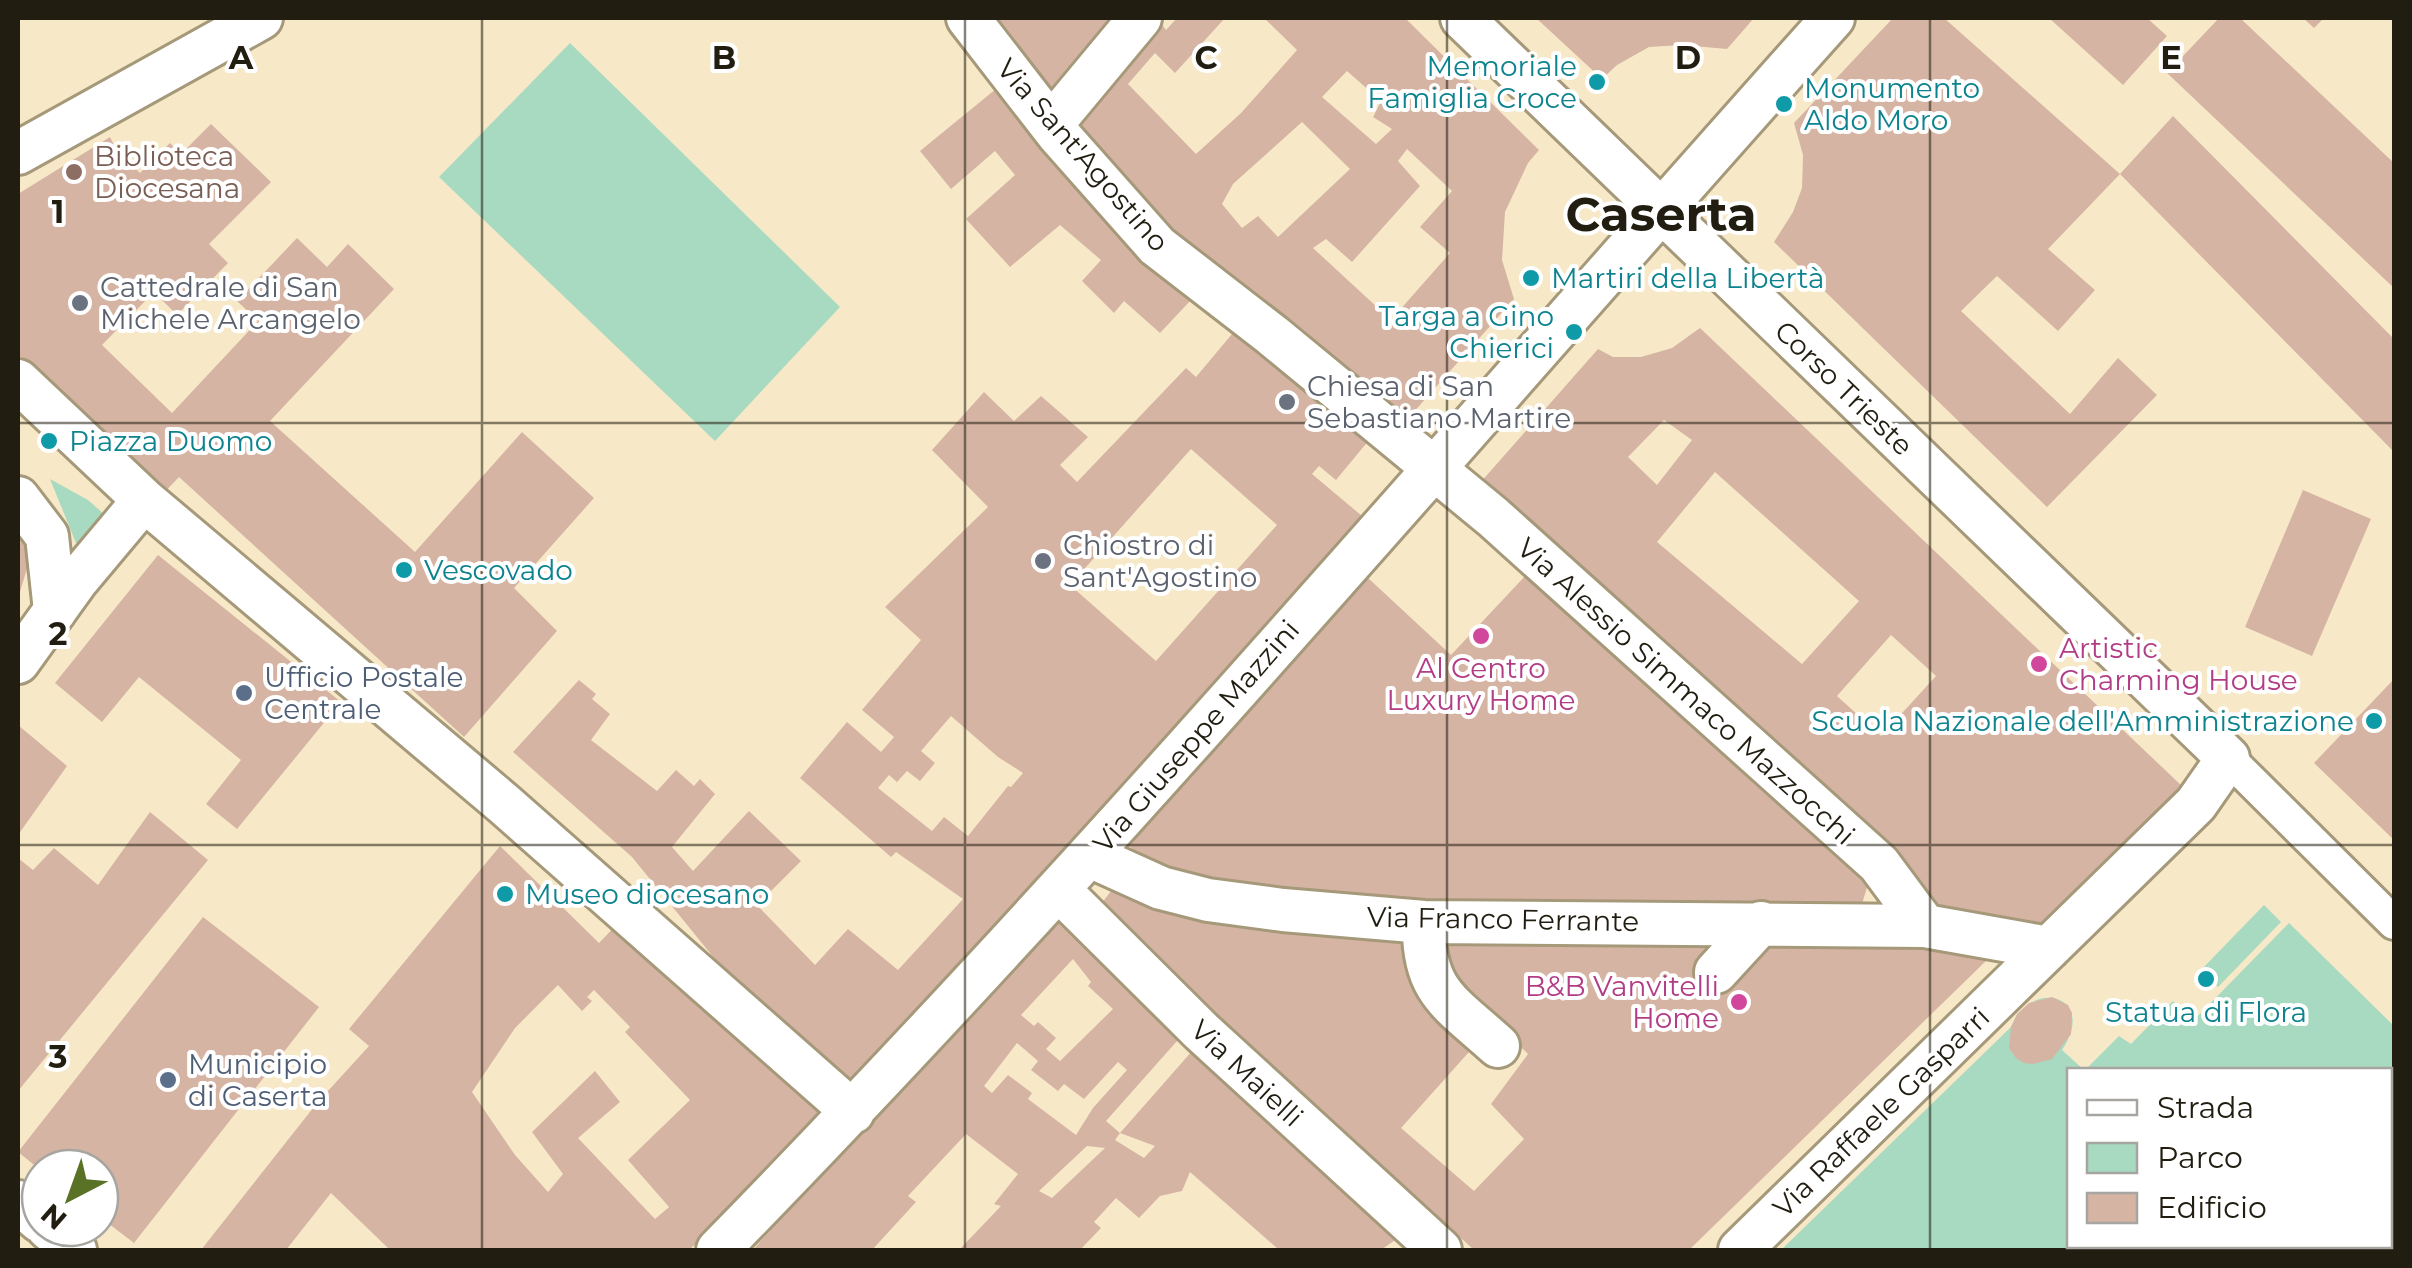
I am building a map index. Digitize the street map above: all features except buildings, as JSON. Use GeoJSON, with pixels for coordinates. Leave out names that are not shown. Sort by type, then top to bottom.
{"type":"FeatureCollection","features":[{"type":"Feature","properties":{"kind":"street"},"geometry":{"type":"LineString","coordinates":[[18,153],[261,18]]}},
{"type":"Feature","properties":{"kind":"street","name":"Via Sant'Agostino"},"geometry":{"type":"LineString","coordinates":[[968,18],[1051,125],[1157,246],[1434,468]]}},
{"type":"Feature","properties":{"kind":"street"},"geometry":{"type":"LineString","coordinates":[[1051,125],[1140,18]]}},
{"type":"Feature","properties":{"kind":"street","name":"Corso Trieste"},"geometry":{"type":"LineString","coordinates":[[1462,18],[2228,758]]}},
{"type":"Feature","properties":{"kind":"street","name":"Via Giuseppe Mazzini"},"geometry":{"type":"LineString","coordinates":[[718,1250],[853,1112],[1090,856],[1834,18]]}},
{"type":"Feature","properties":{"kind":"street"},"geometry":{"type":"LineString","coordinates":[[18,382],[144,500],[504,804],[853,1112]]}},
{"type":"Feature","properties":{"kind":"street","name":"Via Alessio Simmaco Mazzocchi"},"geometry":{"type":"LineString","coordinates":[[1434,468],[1879,864],[1925,926]]}},
{"type":"Feature","properties":{"kind":"street"},"geometry":{"type":"LineString","coordinates":[[18,498],[47,536],[66,596]]}},
{"type":"Feature","properties":{"kind":"street"},"geometry":{"type":"LineString","coordinates":[[18,662],[144,500]]}},
{"type":"Feature","properties":{"kind":"street"},"geometry":{"type":"LineString","coordinates":[[2228,758],[2394,923]]}},
{"type":"Feature","properties":{"kind":"street","name":"Via Raffaele Gasparri"},"geometry":{"type":"LineString","coordinates":[[1740,1250],[2196,804],[2228,758]]}},
{"type":"Feature","properties":{"kind":"street","name":"Via Franco Ferrante"},"geometry":{"type":"LineString","coordinates":[[1090,856],[1161,888],[1208,900],[1283,910],[1424,922],[1925,926],[2036,961]]}},
{"type":"Feature","properties":{"kind":"street","name":"Via Maielli"},"geometry":{"type":"LineString","coordinates":[[1059,890],[1202,1032],[1440,1250]]}},
{"type":"Feature","properties":{"kind":"street"},"geometry":{"type":"LineString","coordinates":[[1424,922],[1424,952],[1435,989],[1498,1046]]}},
{"type":"Feature","properties":{"kind":"street"},"geometry":{"type":"LineString","coordinates":[[1716,972],[1761,923]]}},
{"type":"Feature","properties":{"kind":"green space"},"geometry":{"type":"Polygon","coordinates":[[[570,43],[840,307],[715,441],[439,177],[570,43]]]}},
{"type":"Feature","properties":{"kind":"green space"},"geometry":{"type":"Polygon","coordinates":[[[50,479],[88,500],[114,523],[89,552],[76,543],[50,479]]]}},
{"type":"Feature","properties":{"kind":"green space"},"geometry":{"type":"Polygon","coordinates":[[[2264,905],[2281,922],[2218,987],[2201,970],[2264,905]]]}},
{"type":"Feature","properties":{"kind":"green space"},"geometry":{"type":"Polygon","coordinates":[[[2289,923],[2394,1026],[2394,1250],[1781,1250],[2011,1027],[2021,1011],[2046,998],[2058,999],[2067,1006],[2072,1017],[2071,1032],[2062,1050],[2082,1068],[2067,1068],[2067,1248],[2392,1248],[2392,1068],[2087,1068],[2119,1036],[2131,1044],[2173,1001],[2193,1021],[2289,923]]]}},
{"type":"Feature","properties":{"kind":"place","name":"Memoriale Famiglia Croce"},"geometry":{"type":"Point","coordinates":[1597,82]}},
{"type":"Feature","properties":{"kind":"place","name":"Monumento Aldo Moro"},"geometry":{"type":"Point","coordinates":[1784,104]}},
{"type":"Feature","properties":{"kind":"place","name":"Biblioteca Diocesana"},"geometry":{"type":"Point","coordinates":[74,172]}},
{"type":"Feature","properties":{"kind":"place","name":"Martiri della Libertà"},"geometry":{"type":"Point","coordinates":[1531,278]}},
{"type":"Feature","properties":{"kind":"place","name":"Cattedrale di San Michele Arcangelo"},"geometry":{"type":"Point","coordinates":[80,303]}},
{"type":"Feature","properties":{"kind":"place","name":"Targa a Gino Chierici"},"geometry":{"type":"Point","coordinates":[1574,332]}},
{"type":"Feature","properties":{"kind":"place","name":"Chiesa di San Sebastiano Martire"},"geometry":{"type":"Point","coordinates":[1287,402]}},
{"type":"Feature","properties":{"kind":"place","name":"Piazza Duomo"},"geometry":{"type":"Point","coordinates":[49,441]}},
{"type":"Feature","properties":{"kind":"place","name":"Chiostro di Sant'Agostino"},"geometry":{"type":"Point","coordinates":[1043,561]}},
{"type":"Feature","properties":{"kind":"place","name":"Vescovado"},"geometry":{"type":"Point","coordinates":[404,570]}},
{"type":"Feature","properties":{"kind":"place","name":"Al Centro Luxury Home"},"geometry":{"type":"Point","coordinates":[1481,636]}},
{"type":"Feature","properties":{"kind":"place","name":"Artistic Charming House"},"geometry":{"type":"Point","coordinates":[2039,664]}},
{"type":"Feature","properties":{"kind":"place","name":"Ufficio Postale Centrale"},"geometry":{"type":"Point","coordinates":[244,693]}},
{"type":"Feature","properties":{"kind":"place","name":"Scuola Nazionale dell'Amministrazione"},"geometry":{"type":"Point","coordinates":[2374,721]}},
{"type":"Feature","properties":{"kind":"place","name":"Museo diocesano"},"geometry":{"type":"Point","coordinates":[505,894]}},
{"type":"Feature","properties":{"kind":"place","name":"Statua di Flora"},"geometry":{"type":"Point","coordinates":[2206,979]}},
{"type":"Feature","properties":{"kind":"place","name":"B&B Vanvitelli Home"},"geometry":{"type":"Point","coordinates":[1739,1002]}},
{"type":"Feature","properties":{"kind":"place","name":"Municipio di Caserta"},"geometry":{"type":"Point","coordinates":[168,1080]}},
{"type":"Feature","properties":{"kind":"district","name":"Caserta"},"geometry":{"type":"Point","coordinates":[1661,214]}}]}
